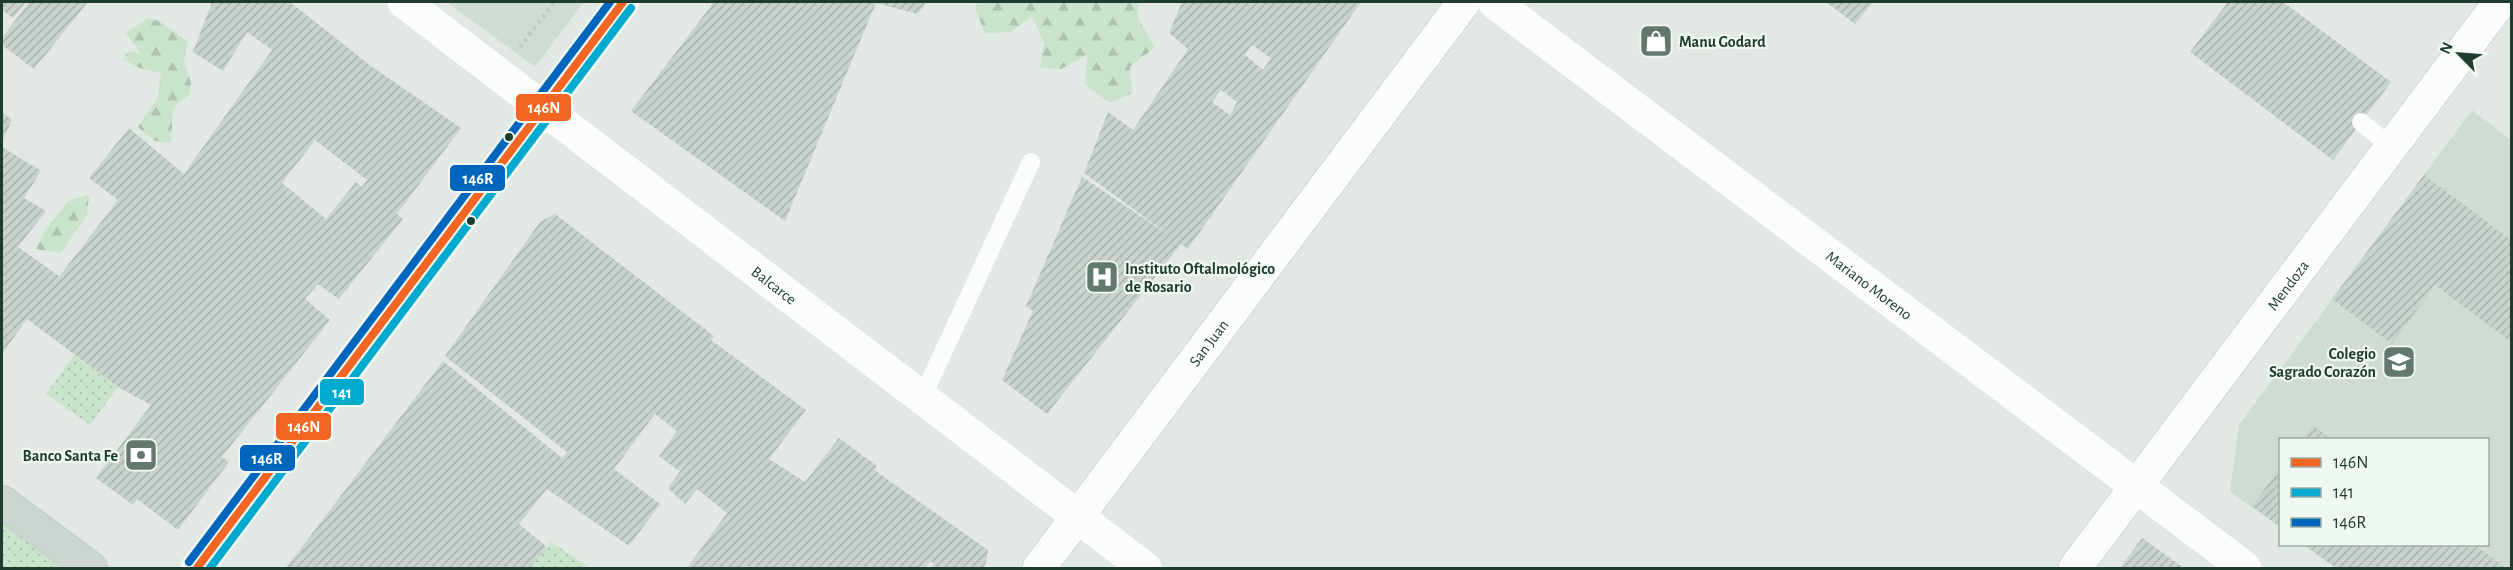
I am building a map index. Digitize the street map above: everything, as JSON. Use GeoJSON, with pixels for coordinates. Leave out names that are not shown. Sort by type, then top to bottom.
{"type":"FeatureCollection","features":[{"type":"Feature","properties":{"kind":"main road"},"geometry":{"type":"LineString","coordinates":[[2,502],[91,568]]}},
{"type":"Feature","properties":{"kind":"street","name":"Balcarce"},"geometry":{"type":"LineString","coordinates":[[404,2],[1145,568]]}},
{"type":"Feature","properties":{"kind":"street"},"geometry":{"type":"LineString","coordinates":[[197,568],[623,2]]}},
{"type":"Feature","properties":{"kind":"street","name":"San Juan"},"geometry":{"type":"LineString","coordinates":[[1039,568],[1464,2]]}},
{"type":"Feature","properties":{"kind":"street","name":"Mariano Moreno"},"geometry":{"type":"LineString","coordinates":[[1494,2],[2245,568]]}},
{"type":"Feature","properties":{"kind":"street","name":"Mendoza"},"geometry":{"type":"LineString","coordinates":[[2075,568],[2500,2]]}},
{"type":"Feature","properties":{"kind":"lane"},"geometry":{"type":"LineString","coordinates":[[2361,122],[2391,147]]}},
{"type":"Feature","properties":{"kind":"lane"},"geometry":{"type":"LineString","coordinates":[[922,398],[1031,162]]}},
{"type":"Feature","properties":{"kind":"path"},"geometry":{"type":"LineString","coordinates":[[521,46],[554,2]]}},
{"type":"Feature","properties":{"kind":"shaded area"},"geometry":{"type":"Polygon","coordinates":[[[447,2],[584,2],[535,67],[447,2]]]}},
{"type":"Feature","properties":{"kind":"shaded area","name":"Colegio Sagrado Corazón"},"geometry":{"type":"Polygon","coordinates":[[[2472,110],[2511,140],[2511,568],[2336,568],[2304,546],[2489,546],[2489,438],[2279,438],[2279,526],[2230,492],[2239,425],[2472,110]]]}},
{"type":"Feature","properties":{"kind":"green space"},"geometry":{"type":"Polygon","coordinates":[[[978,2],[1138,2],[1138,18],[1155,47],[1130,67],[1132,93],[1110,103],[1085,84],[1087,55],[1061,69],[1040,68],[1044,43],[1032,16],[1011,32],[985,33],[975,8],[978,2]]]}},
{"type":"Feature","properties":{"kind":"green space"},"geometry":{"type":"Polygon","coordinates":[[[148,18],[159,21],[188,42],[184,60],[191,83],[190,94],[173,108],[171,143],[155,141],[138,127],[158,97],[161,73],[139,68],[123,59],[129,51],[141,54],[126,33],[148,18]]]}},
{"type":"Feature","properties":{"kind":"green space"},"geometry":{"type":"Polygon","coordinates":[[[89,195],[87,215],[61,253],[36,249],[45,230],[69,200],[89,195]]]}},
{"type":"Feature","properties":{"kind":"green space"},"geometry":{"type":"Polygon","coordinates":[[[74,355],[118,387],[90,425],[46,394],[74,355]]]}},
{"type":"Feature","properties":{"kind":"green space"},"geometry":{"type":"Polygon","coordinates":[[[2,502],[91,568],[2,568],[2,502]]]}},
{"type":"Feature","properties":{"kind":"green space"},"geometry":{"type":"Polygon","coordinates":[[[551,542],[591,568],[530,568],[551,542]]]}},
{"type":"Feature","properties":{"kind":"building"},"geometry":{"type":"Polygon","coordinates":[[[2,2],[26,2],[13,18],[2,10],[2,2]]]}},
{"type":"Feature","properties":{"kind":"building"},"geometry":{"type":"Polygon","coordinates":[[[29,2],[88,2],[34,69],[2,45],[2,38],[29,2]]]}},
{"type":"Feature","properties":{"kind":"building"},"geometry":{"type":"Polygon","coordinates":[[[212,2],[290,2],[371,66],[461,128],[397,214],[403,219],[339,299],[318,284],[305,299],[330,320],[222,457],[229,462],[178,530],[137,499],[133,505],[96,478],[151,405],[118,387],[27,319],[2,354],[2,147],[41,171],[24,198],[46,211],[18,247],[59,276],[52,286],[118,200],[89,178],[129,128],[184,174],[272,50],[247,32],[223,71],[193,52],[212,2]],[[315,140],[282,183],[326,219],[356,182],[362,187],[367,180],[315,140]]]}},
{"type":"Feature","properties":{"kind":"building"},"geometry":{"type":"Polygon","coordinates":[[[714,2],[927,2],[918,14],[876,3],[785,221],[631,111],[714,2]]]}},
{"type":"Feature","properties":{"kind":"building"},"geometry":{"type":"Polygon","coordinates":[[[1182,2],[1361,2],[1188,249],[1181,244],[1047,414],[1002,380],[1033,311],[1026,306],[1082,177],[1169,235],[1084,173],[1108,112],[1133,130],[1188,49],[1169,33],[1182,2]],[[1252,45],[1245,55],[1263,70],[1271,58],[1252,45]],[[1221,90],[1212,102],[1230,115],[1237,102],[1221,90]]]}},
{"type":"Feature","properties":{"kind":"building"},"geometry":{"type":"Polygon","coordinates":[[[1826,2],[1873,2],[1855,24],[1826,2]]]}},
{"type":"Feature","properties":{"kind":"building"},"geometry":{"type":"Polygon","coordinates":[[[2228,2],[2283,2],[2391,82],[2333,160],[2190,52],[2228,2]]]}},
{"type":"Feature","properties":{"kind":"building"},"geometry":{"type":"Polygon","coordinates":[[[2,112],[12,120],[2,142],[2,112]]]}},
{"type":"Feature","properties":{"kind":"building"},"geometry":{"type":"Polygon","coordinates":[[[2424,175],[2511,240],[2511,342],[2435,285],[2392,344],[2332,299],[2424,175]]]}},
{"type":"Feature","properties":{"kind":"building"},"geometry":{"type":"Polygon","coordinates":[[[555,214],[714,336],[711,340],[806,410],[769,459],[805,482],[839,438],[877,466],[874,470],[988,550],[985,568],[931,568],[934,564],[931,561],[925,568],[750,568],[746,566],[744,568],[687,568],[727,513],[697,489],[685,504],[668,488],[688,460],[679,471],[659,456],[677,431],[655,414],[614,469],[660,504],[629,546],[547,489],[519,524],[547,547],[530,568],[286,568],[443,361],[562,458],[567,452],[445,356],[540,222],[555,214]]]}},
{"type":"Feature","properties":{"kind":"building"},"geometry":{"type":"Polygon","coordinates":[[[2313,425],[2329,438],[2303,438],[2313,425]]]}},
{"type":"Feature","properties":{"kind":"building"},"geometry":{"type":"Polygon","coordinates":[[[2279,469],[2279,526],[2252,506],[2279,469]]]}},
{"type":"Feature","properties":{"kind":"building"},"geometry":{"type":"Polygon","coordinates":[[[2142,538],[2184,568],[2120,568],[2142,538]]]}},
{"type":"Feature","properties":{"kind":"building"},"geometry":{"type":"Polygon","coordinates":[[[2306,546],[2476,546],[2506,568],[2336,568],[2306,546]]]}},
{"type":"Feature","properties":{"kind":"transit line","name":"146R"},"geometry":{"type":"LineString","coordinates":[[189,562],[610,2]]}},
{"type":"Feature","properties":{"kind":"transit line","name":"146N"},"geometry":{"type":"LineString","coordinates":[[197,568],[623,2]]}},
{"type":"Feature","properties":{"kind":"transit line","name":"141"},"geometry":{"type":"LineString","coordinates":[[210,568],[631,8]]}},
{"type":"Feature","properties":{"kind":"place","name":"Manu Godard"},"geometry":{"type":"Point","coordinates":[1656,41]}},
{"type":"Feature","properties":{"kind":"place","name":"Instituto Oftalmológico de Rosario"},"geometry":{"type":"Point","coordinates":[1102,277]}},
{"type":"Feature","properties":{"kind":"place","name":"Colegio Sagrado Corazón"},"geometry":{"type":"Point","coordinates":[2399,362]}},
{"type":"Feature","properties":{"kind":"place","name":"Banco Santa Fe"},"geometry":{"type":"Point","coordinates":[141,455]}}]}
